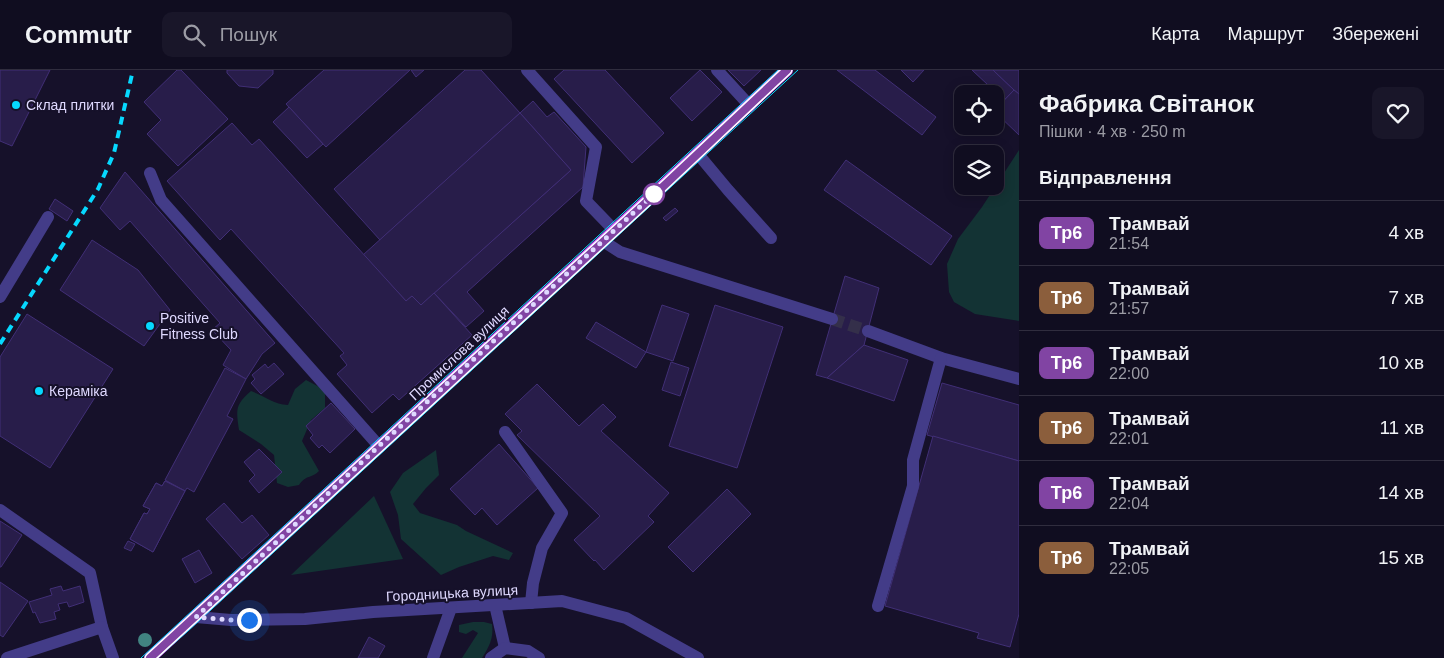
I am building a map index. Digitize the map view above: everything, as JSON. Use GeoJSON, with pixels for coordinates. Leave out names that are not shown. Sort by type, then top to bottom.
{"type":"FeatureCollection","features":[{"type":"Feature","properties":{"kind":"main road","name":"Промислова вулиця"},"geometry":{"type":"LineString","coordinates":[[150,658],[787,70]]}},
{"type":"Feature","properties":{"kind":"street"},"geometry":{"type":"LineString","coordinates":[[527,70],[596,147],[586,201],[614,230]]}},
{"type":"Feature","properties":{"kind":"street"},"geometry":{"type":"LineString","coordinates":[[717,70],[750,106]]}},
{"type":"Feature","properties":{"kind":"street"},"geometry":{"type":"LineString","coordinates":[[698,154],[771,238]]}},
{"type":"Feature","properties":{"kind":"street"},"geometry":{"type":"LineString","coordinates":[[150,173],[161,200],[379,446]]}},
{"type":"Feature","properties":{"kind":"street"},"geometry":{"type":"LineString","coordinates":[[0,297],[48,217]]}},
{"type":"Feature","properties":{"kind":"street"},"geometry":{"type":"LineString","coordinates":[[603,241],[620,252],[832,320]]}},
{"type":"Feature","properties":{"kind":"street"},"geometry":{"type":"LineString","coordinates":[[868,331],[942,358],[1019,380]]}},
{"type":"Feature","properties":{"kind":"street"},"geometry":{"type":"LineString","coordinates":[[878,606],[913,486],[913,460],[942,358]]}},
{"type":"Feature","properties":{"kind":"street"},"geometry":{"type":"LineString","coordinates":[[505,432],[562,513],[542,548],[533,584],[531,603]]}},
{"type":"Feature","properties":{"kind":"street"},"geometry":{"type":"LineString","coordinates":[[0,510],[90,572],[102,627],[113,658]]}},
{"type":"Feature","properties":{"kind":"street","name":"Городницька вулиця"},"geometry":{"type":"LineString","coordinates":[[196,617],[231,620],[305,619],[373,612],[562,601],[626,618],[698,658]]}},
{"type":"Feature","properties":{"kind":"street"},"geometry":{"type":"LineString","coordinates":[[495,605],[505,648]]}},
{"type":"Feature","properties":{"kind":"street"},"geometry":{"type":"LineString","coordinates":[[433,658],[451,608]]}},
{"type":"Feature","properties":{"kind":"street"},"geometry":{"type":"LineString","coordinates":[[7,658],[102,627]]}},
{"type":"Feature","properties":{"kind":"street"},"geometry":{"type":"LineString","coordinates":[[491,658],[505,648],[528,651],[539,658]]}},
{"type":"Feature","properties":{"kind":"green space"},"geometry":{"type":"Polygon","coordinates":[[[1019,150],[1019,321],[975,314],[954,302],[949,292],[947,264],[958,239],[990,195],[1004,195],[1004,173],[1019,150]]]}},
{"type":"Feature","properties":{"kind":"green space"},"geometry":{"type":"Polygon","coordinates":[[[306,380],[325,390],[325,408],[311,420],[302,441],[319,471],[304,479],[299,485],[288,487],[277,483],[274,455],[239,430],[237,412],[239,404],[251,391],[273,401],[288,405],[295,389],[306,380]]]}},
{"type":"Feature","properties":{"kind":"green space"},"geometry":{"type":"Polygon","coordinates":[[[436,450],[439,475],[413,504],[420,513],[457,525],[513,553],[509,560],[493,556],[441,575],[401,539],[398,515],[390,492],[403,473],[436,450]]]}},
{"type":"Feature","properties":{"kind":"green space"},"geometry":{"type":"Polygon","coordinates":[[[374,496],[403,559],[291,575],[374,496]]]}},
{"type":"Feature","properties":{"kind":"green space"},"geometry":{"type":"Polygon","coordinates":[[[473,622],[492,624],[490,642],[482,658],[462,658],[478,633],[473,630],[466,634],[459,632],[459,625],[473,622]]]}},
{"type":"Feature","properties":{"kind":"building","name":"Склад плитки"},"geometry":{"type":"Polygon","coordinates":[[[0,70],[50,70],[12,146],[0,141],[0,70]]]}},
{"type":"Feature","properties":{"kind":"building"},"geometry":{"type":"Polygon","coordinates":[[[177,70],[181,70],[228,119],[178,166],[147,134],[161,120],[144,102],[177,70]]]}},
{"type":"Feature","properties":{"kind":"building"},"geometry":{"type":"Polygon","coordinates":[[[227,70],[273,70],[273,74],[258,88],[239,86],[227,73],[227,70]]]}},
{"type":"Feature","properties":{"kind":"building"},"geometry":{"type":"Polygon","coordinates":[[[324,70],[410,70],[326,147],[286,104],[324,70]]]}},
{"type":"Feature","properties":{"kind":"building"},"geometry":{"type":"Polygon","coordinates":[[[411,70],[424,70],[416,77],[411,70]]]}},
{"type":"Feature","properties":{"kind":"building"},"geometry":{"type":"Polygon","coordinates":[[[465,70],[481,70],[520,113],[380,240],[334,189],[465,70]]]}},
{"type":"Feature","properties":{"kind":"building"},"geometry":{"type":"Polygon","coordinates":[[[564,70],[605,70],[664,133],[632,163],[554,79],[564,70]]]}},
{"type":"Feature","properties":{"kind":"building"},"geometry":{"type":"Polygon","coordinates":[[[700,70],[722,92],[692,121],[670,98],[700,70]]]}},
{"type":"Feature","properties":{"kind":"building"},"geometry":{"type":"Polygon","coordinates":[[[728,70],[761,70],[744,86],[728,70]]]}},
{"type":"Feature","properties":{"kind":"building"},"geometry":{"type":"Polygon","coordinates":[[[837,70],[875,70],[936,117],[922,135],[837,70]]]}},
{"type":"Feature","properties":{"kind":"building"},"geometry":{"type":"Polygon","coordinates":[[[901,70],[924,70],[913,82],[901,70]]]}},
{"type":"Feature","properties":{"kind":"building"},"geometry":{"type":"Polygon","coordinates":[[[972,70],[993,70],[1014,90],[1004,100],[1004,85],[988,85],[972,70]]]}},
{"type":"Feature","properties":{"kind":"building"},"geometry":{"type":"Polygon","coordinates":[[[993,70],[1019,70],[1019,94],[1014,90],[993,70]]]}},
{"type":"Feature","properties":{"kind":"building"},"geometry":{"type":"Polygon","coordinates":[[[1014,90],[1019,94],[1019,135],[1004,121],[1004,101],[1014,90]]]}},
{"type":"Feature","properties":{"kind":"building"},"geometry":{"type":"Polygon","coordinates":[[[533,101],[547,117],[554,112],[586,147],[583,187],[467,292],[484,311],[466,327],[434,293],[571,170],[520,113],[533,101]]]}},
{"type":"Feature","properties":{"kind":"building"},"geometry":{"type":"Polygon","coordinates":[[[289,107],[323,144],[307,158],[273,122],[289,107]]]}},
{"type":"Feature","properties":{"kind":"building"},"geometry":{"type":"Polygon","coordinates":[[[520,113],[571,170],[421,305],[412,296],[406,301],[363,255],[520,113]]]}},
{"type":"Feature","properties":{"kind":"building"},"geometry":{"type":"Polygon","coordinates":[[[232,123],[252,145],[259,139],[406,301],[412,296],[421,305],[434,293],[472,335],[399,400],[393,394],[372,413],[337,374],[347,365],[340,356],[344,353],[231,229],[220,240],[167,181],[232,123]]]}},
{"type":"Feature","properties":{"kind":"building"},"geometry":{"type":"Polygon","coordinates":[[[846,160],[952,236],[931,265],[824,190],[846,160]]]}},
{"type":"Feature","properties":{"kind":"building"},"geometry":{"type":"Polygon","coordinates":[[[125,172],[275,343],[262,354],[246,379],[223,365],[231,350],[212,330],[220,323],[130,221],[120,230],[100,208],[125,172]]]}},
{"type":"Feature","properties":{"kind":"building"},"geometry":{"type":"Polygon","coordinates":[[[55,199],[73,211],[67,221],[49,209],[55,199]]]}},
{"type":"Feature","properties":{"kind":"building"},"geometry":{"type":"Polygon","coordinates":[[[675,208],[678,211],[666,221],[663,218],[675,208]]]}},
{"type":"Feature","properties":{"kind":"building"},"geometry":{"type":"Polygon","coordinates":[[[92,240],[138,270],[170,310],[144,346],[60,290],[92,240]]]}},
{"type":"Feature","properties":{"kind":"building"},"geometry":{"type":"Polygon","coordinates":[[[845,276],[879,288],[864,345],[827,378],[816,375],[845,276]]]}},
{"type":"Feature","properties":{"kind":"building"},"geometry":{"type":"Polygon","coordinates":[[[662,305],[689,314],[673,361],[646,352],[662,305]]]}},
{"type":"Feature","properties":{"kind":"building"},"geometry":{"type":"Polygon","coordinates":[[[715,305],[783,327],[737,468],[669,446],[715,305]]]}},
{"type":"Feature","properties":{"kind":"building"},"geometry":{"type":"Polygon","coordinates":[[[27,314],[113,369],[50,468],[0,436],[0,357],[27,314]]]}},
{"type":"Feature","properties":{"kind":"building"},"geometry":{"type":"Polygon","coordinates":[[[596,322],[646,352],[636,368],[586,338],[596,322]]]}},
{"type":"Feature","properties":{"kind":"building"},"geometry":{"type":"Polygon","coordinates":[[[864,345],[908,360],[894,401],[827,378],[864,345]]]}},
{"type":"Feature","properties":{"kind":"building"},"geometry":{"type":"Polygon","coordinates":[[[671,362],[689,368],[680,396],[662,390],[671,362]]]}},
{"type":"Feature","properties":{"kind":"building"},"geometry":{"type":"Polygon","coordinates":[[[274,363],[284,374],[261,394],[251,383],[255,379],[252,375],[265,364],[268,368],[274,363]]]}},
{"type":"Feature","properties":{"kind":"building"},"geometry":{"type":"Polygon","coordinates":[[[225,368],[246,379],[227,416],[233,419],[194,492],[187,488],[185,491],[165,480],[225,368]]]}},
{"type":"Feature","properties":{"kind":"building"},"geometry":{"type":"Polygon","coordinates":[[[942,383],[1019,405],[1019,461],[927,435],[942,383]]]}},
{"type":"Feature","properties":{"kind":"building"},"geometry":{"type":"Polygon","coordinates":[[[537,384],[579,426],[603,404],[616,417],[601,431],[669,493],[648,516],[654,522],[604,570],[574,540],[600,516],[517,435],[522,431],[505,414],[537,384]]]}},
{"type":"Feature","properties":{"kind":"building"},"geometry":{"type":"Polygon","coordinates":[[[331,403],[355,429],[330,453],[322,445],[319,448],[310,438],[313,435],[306,426],[331,403]]]}},
{"type":"Feature","properties":{"kind":"building"},"geometry":{"type":"Polygon","coordinates":[[[933,436],[1019,461],[1019,614],[1010,647],[977,638],[979,633],[885,606],[933,436]]]}},
{"type":"Feature","properties":{"kind":"building"},"geometry":{"type":"Polygon","coordinates":[[[499,444],[538,488],[497,525],[482,508],[475,515],[450,489],[499,444]]]}},
{"type":"Feature","properties":{"kind":"building"},"geometry":{"type":"Polygon","coordinates":[[[259,449],[282,472],[259,493],[249,481],[255,475],[244,462],[259,449]]]}},
{"type":"Feature","properties":{"kind":"building"},"geometry":{"type":"Polygon","coordinates":[[[165,481],[185,491],[153,552],[130,539],[144,513],[147,514],[150,509],[143,506],[156,483],[162,486],[165,481]]]}},
{"type":"Feature","properties":{"kind":"building"},"geometry":{"type":"Polygon","coordinates":[[[165,481],[185,491],[153,552],[130,539],[144,513],[147,514],[150,509],[143,506],[156,483],[162,486],[165,481]]]}},
{"type":"Feature","properties":{"kind":"building"},"geometry":{"type":"Polygon","coordinates":[[[727,489],[751,514],[693,572],[668,547],[727,489]]]}},
{"type":"Feature","properties":{"kind":"building"},"geometry":{"type":"Polygon","coordinates":[[[224,503],[242,523],[252,515],[269,535],[242,559],[206,519],[224,503]]]}},
{"type":"Feature","properties":{"kind":"building"},"geometry":{"type":"Polygon","coordinates":[[[0,521],[22,535],[1,567],[0,567],[0,521]]]}},
{"type":"Feature","properties":{"kind":"building"},"geometry":{"type":"Polygon","coordinates":[[[128,541],[135,544],[131,551],[124,548],[128,541]]]}},
{"type":"Feature","properties":{"kind":"building"},"geometry":{"type":"Polygon","coordinates":[[[199,550],[212,573],[195,583],[182,559],[199,550]]]}},
{"type":"Feature","properties":{"kind":"building"},"geometry":{"type":"Polygon","coordinates":[[[0,582],[28,601],[3,637],[0,635],[0,582]]]}},
{"type":"Feature","properties":{"kind":"building"},"geometry":{"type":"Polygon","coordinates":[[[61,586],[63,591],[80,586],[84,602],[69,607],[67,602],[58,604],[60,610],[54,612],[56,619],[40,623],[35,612],[33,613],[29,602],[52,595],[50,589],[61,586]]]}},
{"type":"Feature","properties":{"kind":"building"},"geometry":{"type":"Polygon","coordinates":[[[369,637],[385,646],[378,658],[358,658],[369,637]]]}},
{"type":"Feature","properties":{"kind":"tunnel"},"geometry":{"type":"LineString","coordinates":[[832,319],[868,331]]}},
{"type":"Feature","properties":{"kind":"tram line"},"geometry":{"type":"LineString","coordinates":[[141,658],[778,70]]}},
{"type":"Feature","properties":{"kind":"tram line","name":"Тр6"},"geometry":{"type":"LineString","coordinates":[[150,658],[653,196],[787,70]]}},
{"type":"Feature","properties":{"kind":"tram line"},"geometry":{"type":"LineString","coordinates":[[157,658],[798,70]]}},
{"type":"Feature","properties":{"kind":"railway"},"geometry":{"type":"LineString","coordinates":[[0,344],[98,189],[114,153],[133,70]]}},
{"type":"Feature","properties":{"kind":"place","name":"Склад плитки"},"geometry":{"type":"Point","coordinates":[16,105]}},
{"type":"Feature","properties":{"kind":"place","name":"Positive Fitness Club"},"geometry":{"type":"Point","coordinates":[150,326]}},
{"type":"Feature","properties":{"kind":"place","name":"Кераміка"},"geometry":{"type":"Point","coordinates":[39,391]}},
{"type":"Feature","properties":{"kind":"route"},"geometry":{"type":"LineString","coordinates":[[249,620],[201,619],[196,617],[654,194]]}}]}
